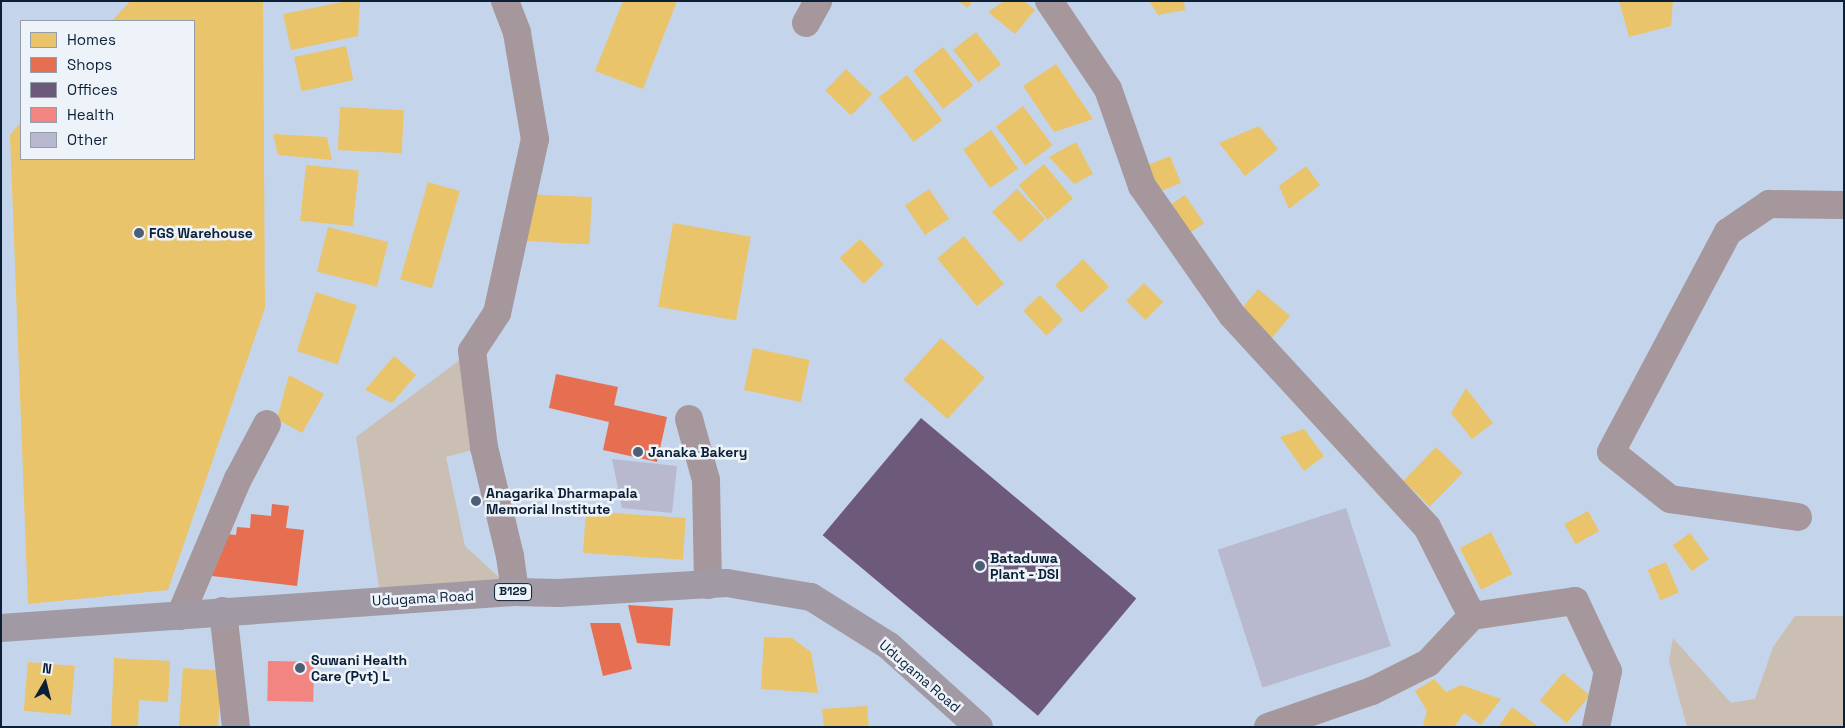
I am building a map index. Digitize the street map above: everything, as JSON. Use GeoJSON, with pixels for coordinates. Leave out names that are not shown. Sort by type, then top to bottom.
{"type":"FeatureCollection","features":[{"type":"Feature","properties":{"kind":"main road","name":"Udugama Road"},"geometry":{"type":"LineString","coordinates":[[1,628],[515,592],[727,584],[811,597],[889,646],[979,727]]}},
{"type":"Feature","properties":{"kind":"street"},"geometry":{"type":"LineString","coordinates":[[505,1],[517,33],[535,139],[497,313],[472,351],[484,447],[510,556],[515,592]]}},
{"type":"Feature","properties":{"kind":"street"},"geometry":{"type":"LineString","coordinates":[[1049,1],[1108,89],[1142,186],[1232,315],[1427,527],[1472,616]]}},
{"type":"Feature","properties":{"kind":"street"},"geometry":{"type":"LineString","coordinates":[[1798,517],[1670,499],[1612,452],[1728,232],[1769,204],[1844,205]]}},
{"type":"Feature","properties":{"kind":"street"},"geometry":{"type":"LineString","coordinates":[[688,419],[706,480],[708,585]]}},
{"type":"Feature","properties":{"kind":"street"},"geometry":{"type":"LineString","coordinates":[[180,616],[238,479],[267,424]]}},
{"type":"Feature","properties":{"kind":"street"},"geometry":{"type":"LineString","coordinates":[[1268,727],[1364,694],[1428,663],[1472,616],[1575,601],[1608,671],[1596,727]]}},
{"type":"Feature","properties":{"kind":"street"},"geometry":{"type":"LineString","coordinates":[[223,611],[236,727]]}},
{"type":"Feature","properties":{"kind":"shaded area"},"geometry":{"type":"Polygon","coordinates":[[[472,351],[484,447],[446,457],[465,546],[515,592],[381,600],[356,437],[472,351]]]}},
{"type":"Feature","properties":{"kind":"shaded area"},"geometry":{"type":"Polygon","coordinates":[[[1795,616],[1844,616],[1844,727],[1687,727],[1669,661],[1673,638],[1731,703],[1755,699],[1773,647],[1795,616]]]}},
{"type":"Feature","properties":{"kind":"building: Homes","name":"FGS Warehouse"},"geometry":{"type":"Polygon","coordinates":[[[130,1],[263,1],[265,308],[168,590],[28,604],[10,135],[20,123],[20,160],[195,160],[195,20],[113,20],[130,1]]]}},
{"type":"Feature","properties":{"kind":"building: Homes"},"geometry":{"type":"Polygon","coordinates":[[[347,1],[360,1],[358,36],[291,50],[283,14],[347,1]]]}},
{"type":"Feature","properties":{"kind":"building: Homes"},"geometry":{"type":"Polygon","coordinates":[[[623,1],[677,1],[643,89],[595,71],[623,1]]]}},
{"type":"Feature","properties":{"kind":"building: Homes"},"geometry":{"type":"Polygon","coordinates":[[[958,1],[972,1],[968,8],[958,1]]]}},
{"type":"Feature","properties":{"kind":"building: Homes"},"geometry":{"type":"Polygon","coordinates":[[[1004,1],[1024,1],[1035,10],[1015,34],[988,12],[1004,1]]]}},
{"type":"Feature","properties":{"kind":"building: Homes"},"geometry":{"type":"Polygon","coordinates":[[[1149,1],[1184,1],[1185,10],[1158,15],[1149,1]]]}},
{"type":"Feature","properties":{"kind":"building: Homes"},"geometry":{"type":"Polygon","coordinates":[[[1619,1],[1673,1],[1671,26],[1629,37],[1619,1]]]}},
{"type":"Feature","properties":{"kind":"building: Homes"},"geometry":{"type":"Polygon","coordinates":[[[976,32],[1001,64],[978,82],[953,50],[976,32]]]}},
{"type":"Feature","properties":{"kind":"building: Homes"},"geometry":{"type":"Polygon","coordinates":[[[346,46],[353,80],[301,91],[294,57],[346,46]]]}},
{"type":"Feature","properties":{"kind":"building: Homes"},"geometry":{"type":"Polygon","coordinates":[[[943,47],[973,86],[943,109],[913,70],[943,47]]]}},
{"type":"Feature","properties":{"kind":"building: Homes"},"geometry":{"type":"Polygon","coordinates":[[[1056,64],[1093,119],[1054,132],[1023,86],[1056,64]]]}},
{"type":"Feature","properties":{"kind":"building: Homes"},"geometry":{"type":"Polygon","coordinates":[[[846,69],[872,94],[851,116],[825,91],[846,69]]]}},
{"type":"Feature","properties":{"kind":"building: Homes"},"geometry":{"type":"Polygon","coordinates":[[[907,75],[942,120],[914,142],[879,97],[907,75]]]}},
{"type":"Feature","properties":{"kind":"building: Homes"},"geometry":{"type":"Polygon","coordinates":[[[1023,106],[1052,145],[1025,166],[996,126],[1023,106]]]}},
{"type":"Feature","properties":{"kind":"building: Homes"},"geometry":{"type":"Polygon","coordinates":[[[340,107],[404,110],[402,153],[338,150],[340,107]]]}},
{"type":"Feature","properties":{"kind":"building: Homes"},"geometry":{"type":"Polygon","coordinates":[[[1259,126],[1278,149],[1245,176],[1219,143],[1259,126]]]}},
{"type":"Feature","properties":{"kind":"building: Homes"},"geometry":{"type":"Polygon","coordinates":[[[991,130],[1018,169],[990,188],[963,150],[991,130]]]}},
{"type":"Feature","properties":{"kind":"building: Homes"},"geometry":{"type":"Polygon","coordinates":[[[273,134],[327,137],[332,160],[278,155],[273,134]]]}},
{"type":"Feature","properties":{"kind":"building: Homes"},"geometry":{"type":"Polygon","coordinates":[[[1076,142],[1093,174],[1074,184],[1049,157],[1076,142]]]}},
{"type":"Feature","properties":{"kind":"building: Homes"},"geometry":{"type":"Polygon","coordinates":[[[1170,156],[1181,183],[1157,193],[1146,166],[1170,156]]]}},
{"type":"Feature","properties":{"kind":"building: Homes"},"geometry":{"type":"Polygon","coordinates":[[[1044,164],[1073,198],[1048,220],[1019,185],[1044,164]]]}},
{"type":"Feature","properties":{"kind":"building: Homes"},"geometry":{"type":"Polygon","coordinates":[[[306,165],[359,171],[353,226],[300,221],[306,165]]]}},
{"type":"Feature","properties":{"kind":"building: Homes"},"geometry":{"type":"Polygon","coordinates":[[[1306,166],[1320,185],[1289,209],[1279,186],[1306,166]]]}},
{"type":"Feature","properties":{"kind":"building: Homes"},"geometry":{"type":"Polygon","coordinates":[[[428,182],[460,191],[432,288],[400,279],[428,182]]]}},
{"type":"Feature","properties":{"kind":"building: Homes"},"geometry":{"type":"Polygon","coordinates":[[[929,189],[949,219],[925,235],[905,205],[929,189]]]}},
{"type":"Feature","properties":{"kind":"building: Homes"},"geometry":{"type":"Polygon","coordinates":[[[1017,189],[1045,219],[1020,242],[992,212],[1017,189]]]}},
{"type":"Feature","properties":{"kind":"building: Homes"},"geometry":{"type":"Polygon","coordinates":[[[528,194],[592,197],[589,244],[526,241],[528,194]]]}},
{"type":"Feature","properties":{"kind":"building: Homes"},"geometry":{"type":"Polygon","coordinates":[[[1185,195],[1204,223],[1186,235],[1167,207],[1185,195]]]}},
{"type":"Feature","properties":{"kind":"building: Homes"},"geometry":{"type":"Polygon","coordinates":[[[673,223],[751,237],[736,320],[658,307],[673,223]]]}},
{"type":"Feature","properties":{"kind":"building: Homes"},"geometry":{"type":"Polygon","coordinates":[[[328,227],[388,242],[377,287],[317,272],[328,227]]]}},
{"type":"Feature","properties":{"kind":"building: Homes"},"geometry":{"type":"Polygon","coordinates":[[[964,236],[1004,283],[977,306],[937,258],[964,236]]]}},
{"type":"Feature","properties":{"kind":"building: Homes"},"geometry":{"type":"Polygon","coordinates":[[[860,239],[884,265],[863,284],[840,258],[860,239]]]}},
{"type":"Feature","properties":{"kind":"building: Homes"},"geometry":{"type":"Polygon","coordinates":[[[1083,259],[1109,287],[1081,313],[1055,285],[1083,259]]]}},
{"type":"Feature","properties":{"kind":"building: Homes"},"geometry":{"type":"Polygon","coordinates":[[[1144,283],[1163,302],[1145,320],[1126,301],[1144,283]]]}},
{"type":"Feature","properties":{"kind":"building: Homes"},"geometry":{"type":"Polygon","coordinates":[[[1258,289],[1290,316],[1272,338],[1239,311],[1258,289]]]}},
{"type":"Feature","properties":{"kind":"building: Homes"},"geometry":{"type":"Polygon","coordinates":[[[316,292],[357,305],[338,364],[297,351],[316,292]]]}},
{"type":"Feature","properties":{"kind":"building: Homes"},"geometry":{"type":"Polygon","coordinates":[[[1040,295],[1063,320],[1046,336],[1023,311],[1040,295]]]}},
{"type":"Feature","properties":{"kind":"building: Homes"},"geometry":{"type":"Polygon","coordinates":[[[941,338],[985,377],[947,419],[904,380],[941,338]]]}},
{"type":"Feature","properties":{"kind":"building: Homes"},"geometry":{"type":"Polygon","coordinates":[[[753,348],[810,360],[801,402],[744,390],[753,348]]]}},
{"type":"Feature","properties":{"kind":"building: Homes"},"geometry":{"type":"Polygon","coordinates":[[[394,356],[416,375],[392,403],[365,390],[394,356]]]}},
{"type":"Feature","properties":{"kind":"building: Homes"},"geometry":{"type":"Polygon","coordinates":[[[289,375],[324,394],[302,433],[277,419],[289,375]]]}},
{"type":"Feature","properties":{"kind":"building: Homes"},"geometry":{"type":"Polygon","coordinates":[[[1466,388],[1493,423],[1472,439],[1451,413],[1466,388]]]}},
{"type":"Feature","properties":{"kind":"building: Homes"},"geometry":{"type":"Polygon","coordinates":[[[1304,429],[1324,456],[1304,471],[1280,437],[1304,429]]]}},
{"type":"Feature","properties":{"kind":"building: Homes"},"geometry":{"type":"Polygon","coordinates":[[[1436,447],[1463,473],[1430,507],[1403,481],[1436,447]]]}},
{"type":"Feature","properties":{"kind":"building: Homes"},"geometry":{"type":"Polygon","coordinates":[[[586,511],[686,518],[683,560],[583,553],[586,511]]]}},
{"type":"Feature","properties":{"kind":"building: Homes"},"geometry":{"type":"Polygon","coordinates":[[[1588,511],[1599,531],[1576,544],[1564,524],[1588,511]]]}},
{"type":"Feature","properties":{"kind":"building: Homes"},"geometry":{"type":"Polygon","coordinates":[[[1491,532],[1512,574],[1481,590],[1460,548],[1491,532]]]}},
{"type":"Feature","properties":{"kind":"building: Homes"},"geometry":{"type":"Polygon","coordinates":[[[1690,533],[1709,559],[1692,571],[1673,545],[1690,533]]]}},
{"type":"Feature","properties":{"kind":"building: Homes"},"geometry":{"type":"Polygon","coordinates":[[[1666,562],[1679,592],[1660,600],[1648,570],[1666,562]]]}},
{"type":"Feature","properties":{"kind":"building: Homes"},"geometry":{"type":"Polygon","coordinates":[[[764,637],[792,638],[811,652],[818,693],[761,689],[764,637]]]}},
{"type":"Feature","properties":{"kind":"building: Homes"},"geometry":{"type":"Polygon","coordinates":[[[114,658],[170,661],[168,702],[139,700],[138,727],[111,727],[114,658]]]}},
{"type":"Feature","properties":{"kind":"building: Homes"},"geometry":{"type":"Polygon","coordinates":[[[28,662],[75,666],[71,715],[24,711],[28,662]]]}},
{"type":"Feature","properties":{"kind":"building: Homes"},"geometry":{"type":"Polygon","coordinates":[[[183,668],[222,671],[218,727],[179,727],[183,668]]]}},
{"type":"Feature","properties":{"kind":"building: Homes"},"geometry":{"type":"Polygon","coordinates":[[[1563,673],[1590,695],[1567,723],[1540,701],[1563,673]]]}},
{"type":"Feature","properties":{"kind":"building: Homes"},"geometry":{"type":"Polygon","coordinates":[[[1434,679],[1446,692],[1461,685],[1501,699],[1481,725],[1464,713],[1454,727],[1428,727],[1423,724],[1427,711],[1415,691],[1434,679]]]}},
{"type":"Feature","properties":{"kind":"building: Homes"},"geometry":{"type":"Polygon","coordinates":[[[867,706],[869,727],[824,727],[822,709],[867,706]]]}},
{"type":"Feature","properties":{"kind":"building: Homes"},"geometry":{"type":"Polygon","coordinates":[[[1512,707],[1539,727],[1498,727],[1512,707]]]}},
{"type":"Feature","properties":{"kind":"building: Shops"},"geometry":{"type":"Polygon","coordinates":[[[556,374],[618,387],[614,405],[667,417],[657,462],[603,450],[609,422],[549,408],[556,374]]]}},
{"type":"Feature","properties":{"kind":"building: Shops"},"geometry":{"type":"Polygon","coordinates":[[[272,504],[289,506],[286,528],[304,530],[297,586],[212,576],[218,533],[236,535],[237,527],[250,528],[251,514],[271,516],[272,504]]]}},
{"type":"Feature","properties":{"kind":"building: Shops"},"geometry":{"type":"Polygon","coordinates":[[[628,605],[673,608],[670,646],[637,643],[628,605]]]}},
{"type":"Feature","properties":{"kind":"building: Shops"},"geometry":{"type":"Polygon","coordinates":[[[590,623],[620,623],[632,669],[603,676],[590,623]]]}},
{"type":"Feature","properties":{"kind":"building: Offices","name":"Bataduwa Plant - DSI"},"geometry":{"type":"Polygon","coordinates":[[[921,418],[1136,599],[1038,716],[823,535],[921,418]]]}},
{"type":"Feature","properties":{"kind":"building: Health"},"geometry":{"type":"Polygon","coordinates":[[[268,661],[314,662],[313,702],[267,701],[268,661]]]}},
{"type":"Feature","properties":{"kind":"building: Other"},"geometry":{"type":"Polygon","coordinates":[[[612,459],[677,466],[672,513],[622,508],[612,459]]]}},
{"type":"Feature","properties":{"kind":"building: Other"},"geometry":{"type":"Polygon","coordinates":[[[1346,508],[1391,646],[1262,688],[1218,550],[1346,508]]]}},
{"type":"Feature","properties":{"kind":"place","name":"FGS Warehouse"},"geometry":{"type":"Point","coordinates":[139,233]}},
{"type":"Feature","properties":{"kind":"place","name":"Janaka Bakery"},"geometry":{"type":"Point","coordinates":[638,452]}},
{"type":"Feature","properties":{"kind":"place","name":"Anagarika Dharmapala Memorial Institute"},"geometry":{"type":"Point","coordinates":[476,501]}},
{"type":"Feature","properties":{"kind":"place","name":"Bataduwa Plant - DSI"},"geometry":{"type":"Point","coordinates":[980,566]}},
{"type":"Feature","properties":{"kind":"place","name":"Suwani Health Care (Pvt) L"},"geometry":{"type":"Point","coordinates":[300,668]}}]}
